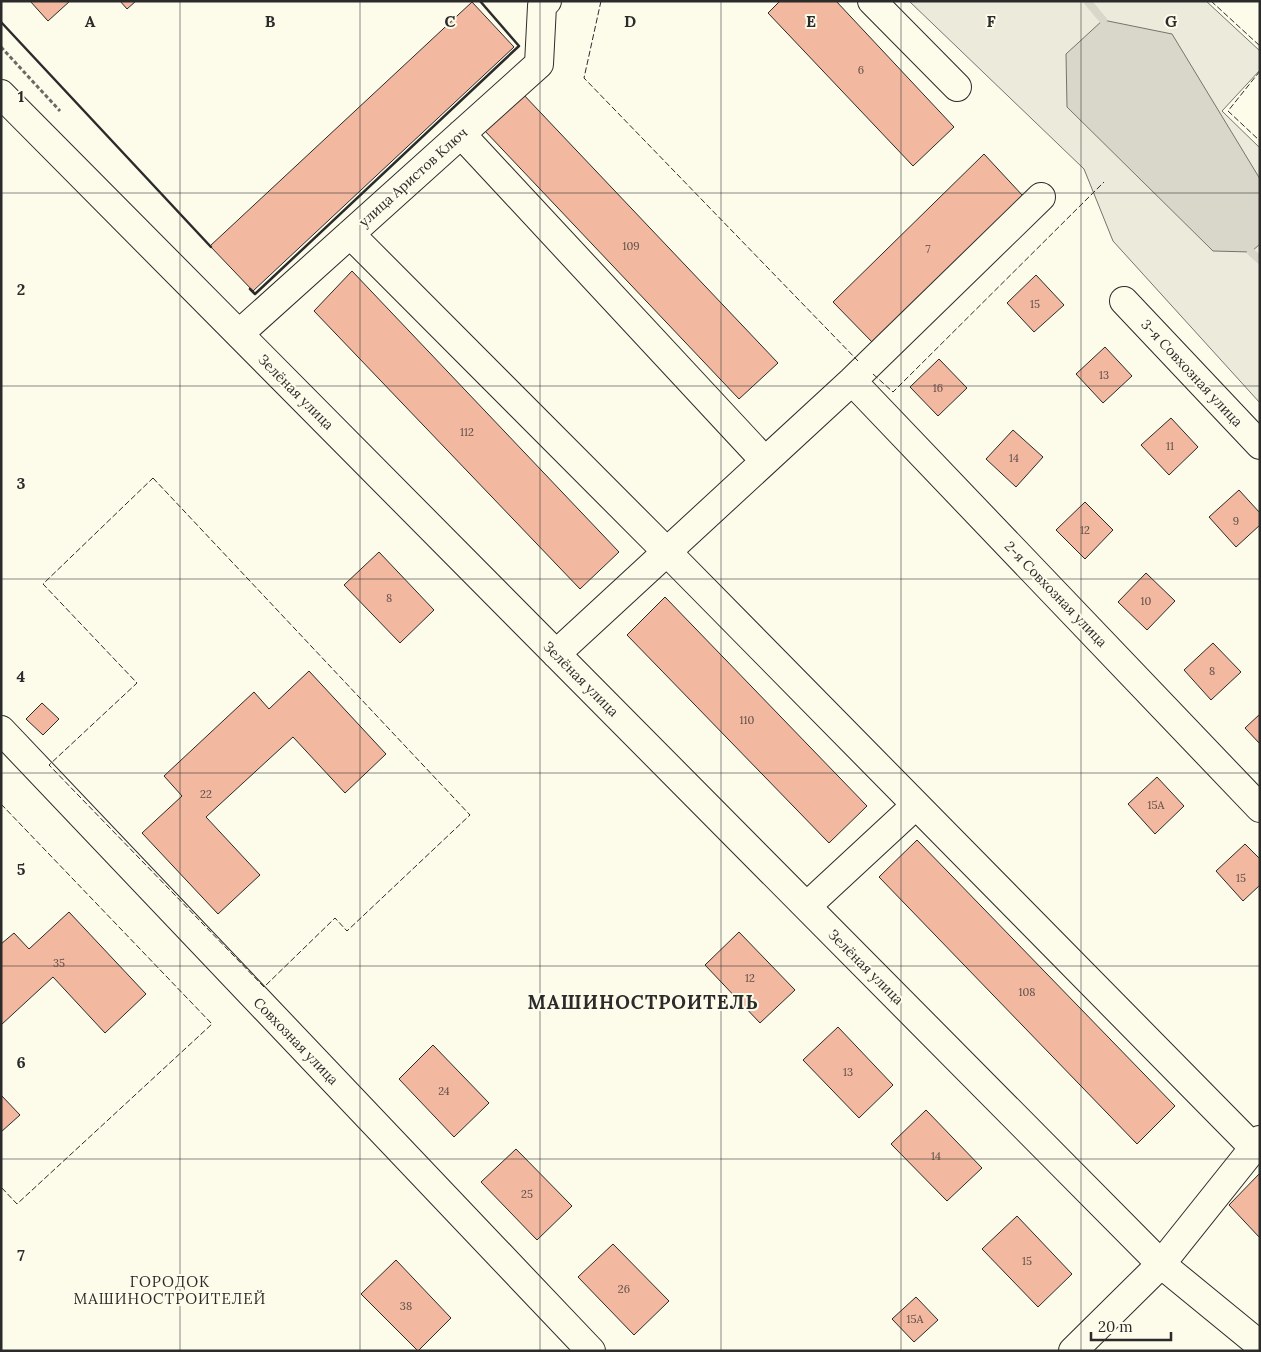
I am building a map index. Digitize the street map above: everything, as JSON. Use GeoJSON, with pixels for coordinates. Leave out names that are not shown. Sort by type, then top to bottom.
{"type":"FeatureCollection","features":[{"type":"Feature","properties":{"kind":"street"},"geometry":{"type":"LineString","coordinates":[[872,1],[957,87]]}},
{"type":"Feature","properties":{"kind":"street","name":"улица Аристов Ключ"},"geometry":{"type":"LineString","coordinates":[[239,334],[539,64],[542,3]]}},
{"type":"Feature","properties":{"kind":"street","name":"Зелёная улица"},"geometry":{"type":"LineString","coordinates":[[1,94],[1161,1264],[1260,1346]]}},
{"type":"Feature","properties":{"kind":"street"},"geometry":{"type":"LineString","coordinates":[[461,134],[765,461]]}},
{"type":"Feature","properties":{"kind":"street"},"geometry":{"type":"LineString","coordinates":[[556,654],[852,381],[1041,197]]}},
{"type":"Feature","properties":{"kind":"street"},"geometry":{"type":"LineString","coordinates":[[350,234],[916,804],[1257,1144],[1161,1264],[1073,1351]]}},
{"type":"Feature","properties":{"kind":"street","name":"3-я Совхозная улица"},"geometry":{"type":"LineString","coordinates":[[1124,301],[1260,445]]}},
{"type":"Feature","properties":{"kind":"street","name":"2-я Совхозная улица"},"geometry":{"type":"LineString","coordinates":[[852,381],[1260,808]]}},
{"type":"Feature","properties":{"kind":"street","name":"Совхозная улица"},"geometry":{"type":"LineString","coordinates":[[1,730],[591,1351]]}},
{"type":"Feature","properties":{"kind":"street"},"geometry":{"type":"LineString","coordinates":[[807,906],[916,804]]}},
{"type":"Feature","properties":{"kind":"shaded area"},"geometry":{"type":"Polygon","coordinates":[[[909,1],[1206,1],[1260,51],[1260,70],[1222,111],[1260,148],[1260,403],[1113,241],[1084,169],[909,1]]]}},
{"type":"Feature","properties":{"kind":"shaded area"},"geometry":{"type":"Polygon","coordinates":[[[1103,20],[1172,34],[1260,179],[1260,244],[1251,252],[1213,251],[1067,107],[1066,54],[1103,20]]]}},
{"type":"Feature","properties":{"kind":"building"},"geometry":{"type":"Polygon","coordinates":[[[30,1],[70,1],[48,21],[30,1]]]}},
{"type":"Feature","properties":{"kind":"building"},"geometry":{"type":"Polygon","coordinates":[[[120,1],[136,1],[127,9],[120,1]]]}},
{"type":"Feature","properties":{"kind":"building"},"geometry":{"type":"Polygon","coordinates":[[[780,1],[836,1],[954,127],[913,166],[768,13],[780,1]]]}},
{"type":"Feature","properties":{"kind":"building"},"geometry":{"type":"Polygon","coordinates":[[[472,2],[514,47],[253,291],[210,246],[472,2]]]}},
{"type":"Feature","properties":{"kind":"building"},"geometry":{"type":"Polygon","coordinates":[[[522,93],[778,363],[739,399],[484,130],[522,93]]]}},
{"type":"Feature","properties":{"kind":"building"},"geometry":{"type":"Polygon","coordinates":[[[984,154],[1023,196],[873,343],[833,302],[984,154]]]}},
{"type":"Feature","properties":{"kind":"building"},"geometry":{"type":"Polygon","coordinates":[[[352,271],[619,552],[580,589],[314,311],[352,271]]]}},
{"type":"Feature","properties":{"kind":"building"},"geometry":{"type":"Polygon","coordinates":[[[1036,275],[1064,305],[1034,332],[1007,303],[1036,275]]]}},
{"type":"Feature","properties":{"kind":"building"},"geometry":{"type":"Polygon","coordinates":[[[1105,347],[1132,376],[1103,403],[1076,374],[1105,347]]]}},
{"type":"Feature","properties":{"kind":"building"},"geometry":{"type":"Polygon","coordinates":[[[939,359],[967,388],[938,416],[910,387],[939,359]]]}},
{"type":"Feature","properties":{"kind":"building"},"geometry":{"type":"Polygon","coordinates":[[[1171,418],[1198,447],[1169,475],[1141,445],[1171,418]]]}},
{"type":"Feature","properties":{"kind":"building"},"geometry":{"type":"Polygon","coordinates":[[[1013,430],[1043,457],[1016,487],[986,459],[1013,430]]]}},
{"type":"Feature","properties":{"kind":"building"},"geometry":{"type":"Polygon","coordinates":[[[1239,490],[1260,513],[1260,525],[1236,547],[1209,517],[1239,490]]]}},
{"type":"Feature","properties":{"kind":"building"},"geometry":{"type":"Polygon","coordinates":[[[1085,502],[1113,530],[1085,559],[1056,530],[1085,502]]]}},
{"type":"Feature","properties":{"kind":"building"},"geometry":{"type":"Polygon","coordinates":[[[379,552],[434,610],[400,643],[344,585],[379,552]]]}},
{"type":"Feature","properties":{"kind":"building"},"geometry":{"type":"Polygon","coordinates":[[[1146,573],[1175,601],[1147,630],[1118,602],[1146,573]]]}},
{"type":"Feature","properties":{"kind":"building"},"geometry":{"type":"Polygon","coordinates":[[[665,597],[867,806],[829,843],[627,635],[665,597]]]}},
{"type":"Feature","properties":{"kind":"building"},"geometry":{"type":"Polygon","coordinates":[[[1213,643],[1241,672],[1211,700],[1184,670],[1213,643]]]}},
{"type":"Feature","properties":{"kind":"building"},"geometry":{"type":"Polygon","coordinates":[[[309,671],[386,754],[345,793],[293,737],[206,817],[260,875],[218,914],[142,833],[182,796],[164,776],[254,692],[269,709],[309,671]]]}},
{"type":"Feature","properties":{"kind":"building"},"geometry":{"type":"Polygon","coordinates":[[[42,703],[59,719],[43,735],[26,719],[42,703]]]}},
{"type":"Feature","properties":{"kind":"building"},"geometry":{"type":"Polygon","coordinates":[[[1260,714],[1260,744],[1245,728],[1260,714]]]}},
{"type":"Feature","properties":{"kind":"building"},"geometry":{"type":"Polygon","coordinates":[[[1157,777],[1184,806],[1155,834],[1128,804],[1157,777]]]}},
{"type":"Feature","properties":{"kind":"building"},"geometry":{"type":"Polygon","coordinates":[[[917,840],[1175,1106],[1137,1144],[879,877],[917,840]]]}},
{"type":"Feature","properties":{"kind":"building"},"geometry":{"type":"Polygon","coordinates":[[[1245,844],[1260,859],[1260,885],[1243,901],[1216,871],[1245,844]]]}},
{"type":"Feature","properties":{"kind":"building"},"geometry":{"type":"Polygon","coordinates":[[[69,912],[146,994],[105,1033],[53,977],[1,1025],[1,944],[14,933],[29,949],[69,912]]]}},
{"type":"Feature","properties":{"kind":"building"},"geometry":{"type":"Polygon","coordinates":[[[739,932],[795,990],[760,1023],[705,965],[739,932]]]}},
{"type":"Feature","properties":{"kind":"building"},"geometry":{"type":"Polygon","coordinates":[[[838,1027],[893,1085],[859,1118],[803,1060],[838,1027]]]}},
{"type":"Feature","properties":{"kind":"building"},"geometry":{"type":"Polygon","coordinates":[[[433,1045],[489,1103],[454,1137],[399,1079],[433,1045]]]}},
{"type":"Feature","properties":{"kind":"building"},"geometry":{"type":"Polygon","coordinates":[[[1,1095],[20,1115],[1,1132],[1,1095]]]}},
{"type":"Feature","properties":{"kind":"building"},"geometry":{"type":"Polygon","coordinates":[[[926,1110],[982,1168],[947,1201],[891,1144],[926,1110]]]}},
{"type":"Feature","properties":{"kind":"building"},"geometry":{"type":"Polygon","coordinates":[[[516,1149],[572,1206],[537,1240],[481,1182],[516,1149]]]}},
{"type":"Feature","properties":{"kind":"building"},"geometry":{"type":"Polygon","coordinates":[[[1260,1173],[1260,1238],[1229,1205],[1260,1173]]]}},
{"type":"Feature","properties":{"kind":"building"},"geometry":{"type":"Polygon","coordinates":[[[1017,1216],[1072,1274],[1038,1307],[982,1249],[1017,1216]]]}},
{"type":"Feature","properties":{"kind":"building"},"geometry":{"type":"Polygon","coordinates":[[[613,1244],[669,1301],[634,1335],[578,1277],[613,1244]]]}},
{"type":"Feature","properties":{"kind":"building"},"geometry":{"type":"Polygon","coordinates":[[[396,1260],[451,1318],[418,1351],[361,1294],[396,1260]]]}},
{"type":"Feature","properties":{"kind":"building"},"geometry":{"type":"Polygon","coordinates":[[[916,1297],[938,1320],[914,1342],[892,1319],[916,1297]]]}},
{"type":"Feature","properties":{"kind":"waterway"},"geometry":{"type":"LineString","coordinates":[[1087,1],[1103,20]]}},
{"type":"Feature","properties":{"kind":"waterway"},"geometry":{"type":"LineString","coordinates":[[1251,252],[1260,260]]}},
{"type":"Feature","properties":{"kind":"fence"},"geometry":{"type":"LineString","coordinates":[[601,1],[584,78],[858,361]]}},
{"type":"Feature","properties":{"kind":"fence"},"geometry":{"type":"LineString","coordinates":[[1211,1],[1260,46]]}},
{"type":"Feature","properties":{"kind":"fence"},"geometry":{"type":"LineString","coordinates":[[1260,71],[1228,111],[1260,141]]}},
{"type":"Feature","properties":{"kind":"fence"},"geometry":{"type":"LineString","coordinates":[[873,374],[893,392],[1104,182]]}},
{"type":"Feature","properties":{"kind":"fence"},"geometry":{"type":"LineString","coordinates":[[153,478],[470,815],[347,931],[335,918],[264,987],[49,765],[137,683],[43,584],[153,478]]}},
{"type":"Feature","properties":{"kind":"fence"},"geometry":{"type":"LineString","coordinates":[[1,804],[212,1024],[17,1204],[1,1187]]}},
{"type":"Feature","properties":{"kind":"wall"},"geometry":{"type":"LineString","coordinates":[[250,289],[255,294],[519,46],[480,1]]}},
{"type":"Feature","properties":{"kind":"wall"},"geometry":{"type":"LineString","coordinates":[[1,22],[211,247]]}},
{"type":"Feature","properties":{"kind":"district","name":"МАШИНОСТРОИТЕЛЬ"},"geometry":{"type":"Point","coordinates":[643,1002]}},
{"type":"Feature","properties":{"kind":"district","name":"ГОРОДОК МАШИНОСТРОИТЕЛЕЙ"},"geometry":{"type":"Point","coordinates":[170,1290]}}]}
